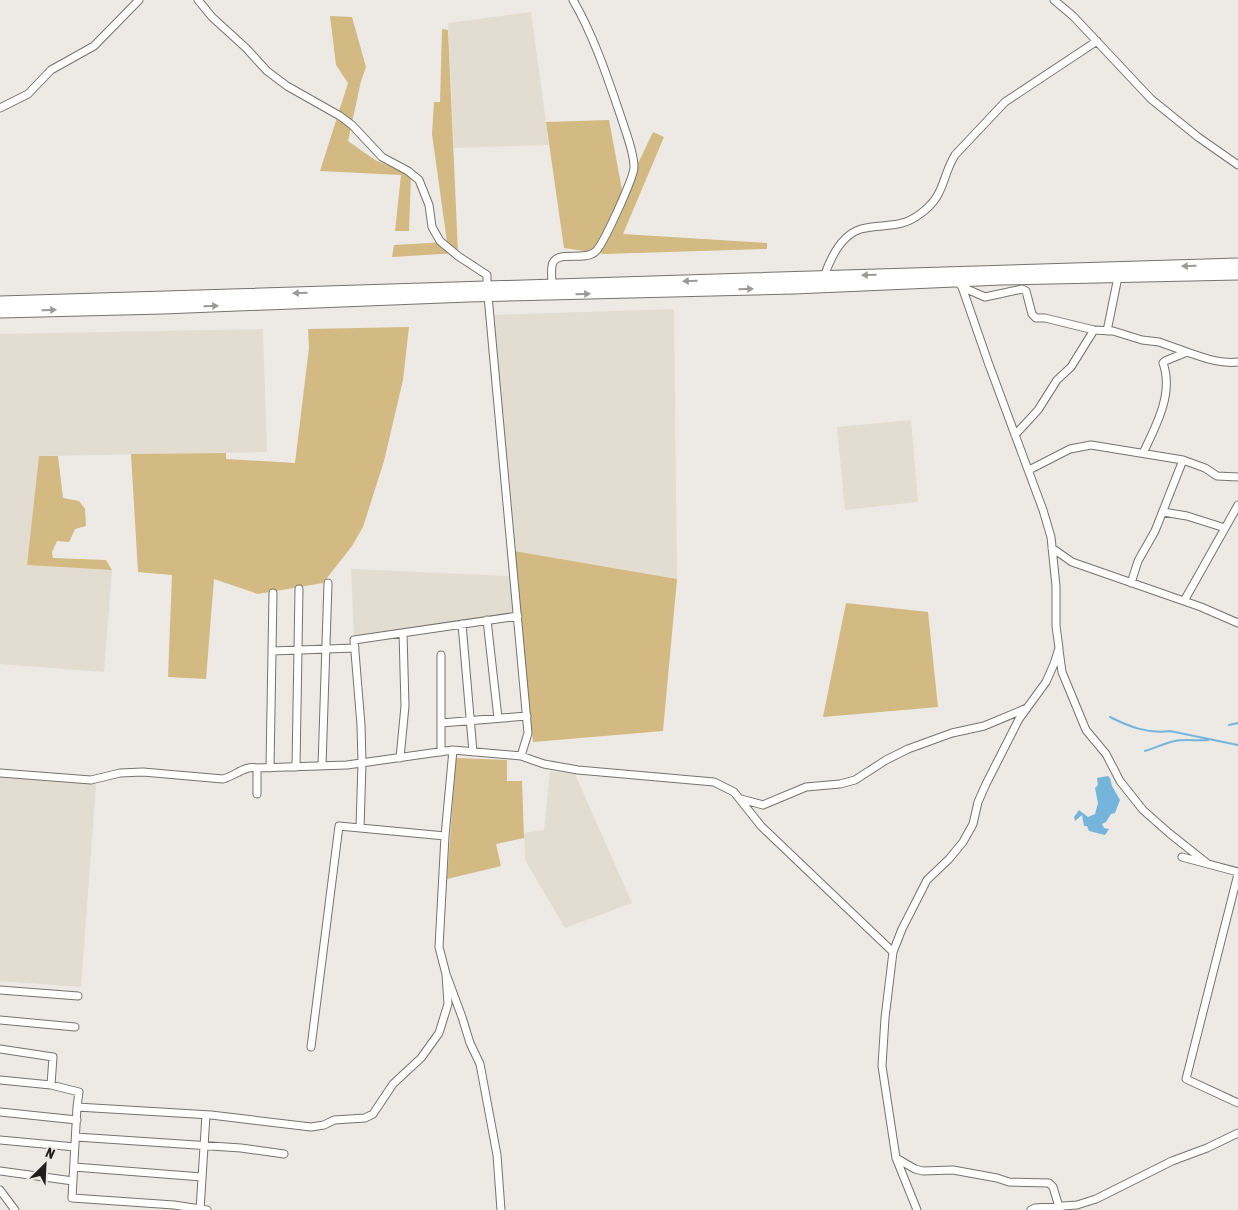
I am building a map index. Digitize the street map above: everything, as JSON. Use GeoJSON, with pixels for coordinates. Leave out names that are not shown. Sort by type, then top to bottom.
{"type":"FeatureCollection","features":[{"type":"Feature","properties":{"kind":"highway"},"geometry":{"type":"LineString","coordinates":[[0,312],[488,292],[552,285],[1238,264]]}},
{"type":"Feature","properties":{"kind":"highway"},"geometry":{"type":"LineString","coordinates":[[0,302],[960,285],[1118,277],[1238,274]]}},
{"type":"Feature","properties":{"kind":"street"},"geometry":{"type":"LineString","coordinates":[[0,108],[28,94],[51,70],[94,46],[138,0]]}},
{"type":"Feature","properties":{"kind":"street"},"geometry":{"type":"LineString","coordinates":[[198,0],[212,17],[246,48],[267,71],[287,86],[340,116],[352,125],[382,157],[408,170],[419,180],[429,205],[432,227],[440,241],[458,256],[487,275],[527,716],[528,733],[521,756]]}},
{"type":"Feature","properties":{"kind":"street"},"geometry":{"type":"LineString","coordinates":[[552,285],[552,265],[555,259],[561,256],[581,257],[593,254],[598,250],[614,220],[635,170],[626,132],[603,66],[580,11],[573,0]]}},
{"type":"Feature","properties":{"kind":"street"},"geometry":{"type":"LineString","coordinates":[[1054,0],[1073,16],[1151,99],[1198,137],[1238,165]]}},
{"type":"Feature","properties":{"kind":"street"},"geometry":{"type":"LineString","coordinates":[[824,277],[830,259],[852,233],[861,229],[898,225],[920,215],[935,201],[955,155],[1005,102],[1097,41]]}},
{"type":"Feature","properties":{"kind":"street"},"geometry":{"type":"LineString","coordinates":[[1107,331],[1118,277]]}},
{"type":"Feature","properties":{"kind":"street"},"geometry":{"type":"LineString","coordinates":[[960,285],[985,297],[1022,289],[1026,291],[1032,314],[1036,318],[1045,318],[1094,330],[1113,331],[1142,340],[1159,342],[1213,361],[1238,362]]}},
{"type":"Feature","properties":{"kind":"street"},"geometry":{"type":"LineString","coordinates":[[960,285],[1043,510],[1052,548],[1056,586],[1056,626],[1062,672],[1086,730],[1106,754],[1120,781],[1143,810],[1208,864]]}},
{"type":"Feature","properties":{"kind":"street"},"geometry":{"type":"LineString","coordinates":[[1015,434],[1038,410],[1056,380],[1071,367],[1094,330]]}},
{"type":"Feature","properties":{"kind":"street"},"geometry":{"type":"LineString","coordinates":[[1143,453],[1159,419],[1165,395],[1167,380],[1163,363],[1187,352]]}},
{"type":"Feature","properties":{"kind":"street"},"geometry":{"type":"LineString","coordinates":[[1029,470],[1079,446],[1091,445],[1183,460],[1205,468],[1217,476],[1238,477]]}},
{"type":"Feature","properties":{"kind":"street"},"geometry":{"type":"LineString","coordinates":[[1131,583],[1138,561],[1155,531],[1183,460]]}},
{"type":"Feature","properties":{"kind":"street"},"geometry":{"type":"LineString","coordinates":[[1184,601],[1238,505]]}},
{"type":"Feature","properties":{"kind":"street"},"geometry":{"type":"LineString","coordinates":[[1163,512],[1187,516],[1225,528]]}},
{"type":"Feature","properties":{"kind":"street"},"geometry":{"type":"LineString","coordinates":[[1052,548],[1072,562],[1238,622]]}},
{"type":"Feature","properties":{"kind":"street"},"geometry":{"type":"LineString","coordinates":[[322,766],[328,583]]}},
{"type":"Feature","properties":{"kind":"street"},"geometry":{"type":"LineString","coordinates":[[296,767],[299,589]]}},
{"type":"Feature","properties":{"kind":"street"},"geometry":{"type":"LineString","coordinates":[[270,768],[273,593]]}},
{"type":"Feature","properties":{"kind":"street"},"geometry":{"type":"LineString","coordinates":[[360,828],[361,725],[354,640],[518,616]]}},
{"type":"Feature","properties":{"kind":"street"},"geometry":{"type":"LineString","coordinates":[[487,620],[498,718]]}},
{"type":"Feature","properties":{"kind":"street"},"geometry":{"type":"LineString","coordinates":[[462,624],[473,752]]}},
{"type":"Feature","properties":{"kind":"street"},"geometry":{"type":"LineString","coordinates":[[400,758],[404,706],[403,633]]}},
{"type":"Feature","properties":{"kind":"street"},"geometry":{"type":"LineString","coordinates":[[272,651],[354,648]]}},
{"type":"Feature","properties":{"kind":"street"},"geometry":{"type":"LineString","coordinates":[[917,1210],[896,1158],[882,1066],[885,1018],[893,952],[902,929],[927,880],[949,859],[970,830],[978,802],[986,784],[1019,719],[1046,682],[1054,664],[1058,648]]}},
{"type":"Feature","properties":{"kind":"street"},"geometry":{"type":"LineString","coordinates":[[441,654],[441,752]]}},
{"type":"Feature","properties":{"kind":"street"},"geometry":{"type":"LineString","coordinates":[[740,799],[763,805],[806,787],[840,784],[855,780],[886,760],[908,749],[952,733],[984,726],[1027,708]]}},
{"type":"Feature","properties":{"kind":"street"},"geometry":{"type":"LineString","coordinates":[[441,723],[527,716]]}},
{"type":"Feature","properties":{"kind":"street"},"geometry":{"type":"LineString","coordinates":[[0,773],[90,780],[120,773],[143,772],[223,779],[250,767],[270,768],[362,763],[452,750],[521,756],[544,764],[578,770],[714,782],[734,792],[762,826],[893,952]]}},
{"type":"Feature","properties":{"kind":"street"},"geometry":{"type":"LineString","coordinates":[[452,750],[439,947],[446,974],[470,1043],[480,1064],[497,1155],[501,1210]]}},
{"type":"Feature","properties":{"kind":"street"},"geometry":{"type":"LineString","coordinates":[[257,768],[257,794]]}},
{"type":"Feature","properties":{"kind":"street"},"geometry":{"type":"LineString","coordinates":[[311,1047],[339,826],[445,836]]}},
{"type":"Feature","properties":{"kind":"street"},"geometry":{"type":"LineString","coordinates":[[1182,857],[1238,873],[1186,1080],[1238,1103]]}},
{"type":"Feature","properties":{"kind":"street"},"geometry":{"type":"LineString","coordinates":[[78,1107],[206,1115],[312,1127],[324,1125],[334,1120],[365,1118],[372,1114],[392,1084],[421,1058],[440,1033],[448,1004],[446,974]]}},
{"type":"Feature","properties":{"kind":"street"},"geometry":{"type":"LineString","coordinates":[[0,990],[78,996]]}},
{"type":"Feature","properties":{"kind":"street"},"geometry":{"type":"LineString","coordinates":[[0,1020],[75,1027]]}},
{"type":"Feature","properties":{"kind":"street"},"geometry":{"type":"LineString","coordinates":[[0,1049],[53,1057],[51,1085]]}},
{"type":"Feature","properties":{"kind":"street"},"geometry":{"type":"LineString","coordinates":[[0,1080],[51,1085],[79,1092],[72,1198],[174,1205],[202,1210],[206,1115]]}},
{"type":"Feature","properties":{"kind":"street"},"geometry":{"type":"LineString","coordinates":[[0,1112],[77,1120]]}},
{"type":"Feature","properties":{"kind":"street"},"geometry":{"type":"LineString","coordinates":[[1031,1210],[1035,1208],[1060,1208],[1096,1199],[1172,1160],[1207,1148],[1238,1134]]}},
{"type":"Feature","properties":{"kind":"street"},"geometry":{"type":"LineString","coordinates":[[76,1137],[241,1148],[284,1154]]}},
{"type":"Feature","properties":{"kind":"street"},"geometry":{"type":"LineString","coordinates":[[0,1140],[75,1147]]}},
{"type":"Feature","properties":{"kind":"street"},"geometry":{"type":"LineString","coordinates":[[896,1158],[915,1169],[923,1171],[953,1170],[1009,1182],[1049,1183],[1053,1187],[1060,1208]]}},
{"type":"Feature","properties":{"kind":"street"},"geometry":{"type":"LineString","coordinates":[[74,1168],[202,1177]]}},
{"type":"Feature","properties":{"kind":"street"},"geometry":{"type":"LineString","coordinates":[[0,1171],[73,1181]]}},
{"type":"Feature","properties":{"kind":"street"},"geometry":{"type":"LineString","coordinates":[[1,1193],[15,1210]]}},
{"type":"Feature","properties":{"kind":"shaded area"},"geometry":{"type":"Polygon","coordinates":[[[531,12],[549,145],[454,148],[448,23],[531,12]]]}},
{"type":"Feature","properties":{"kind":"shaded area"},"geometry":{"type":"Polygon","coordinates":[[[330,16],[352,17],[366,67],[361,81],[348,141],[375,160],[411,175],[409,231],[395,231],[401,175],[320,171],[348,83],[336,65],[330,16]]]}},
{"type":"Feature","properties":{"kind":"shaded area"},"geometry":{"type":"Polygon","coordinates":[[[442,29],[448,30],[458,253],[392,257],[394,245],[447,242],[432,134],[434,102],[440,102],[442,29]]]}},
{"type":"Feature","properties":{"kind":"shaded area"},"geometry":{"type":"Polygon","coordinates":[[[609,120],[623,195],[653,132],[664,137],[623,234],[767,243],[767,249],[604,254],[564,248],[546,122],[609,120]]]}},
{"type":"Feature","properties":{"kind":"shaded area"},"geometry":{"type":"Polygon","coordinates":[[[674,309],[677,579],[514,551],[493,315],[674,309]]]}},
{"type":"Feature","properties":{"kind":"shaded area"},"geometry":{"type":"Polygon","coordinates":[[[409,327],[403,380],[384,461],[363,527],[352,546],[323,583],[258,594],[214,579],[206,679],[168,677],[172,575],[138,572],[131,454],[226,453],[226,459],[295,463],[309,348],[308,329],[409,327]]]}},
{"type":"Feature","properties":{"kind":"shaded area"},"geometry":{"type":"Polygon","coordinates":[[[263,329],[267,452],[39,456],[27,565],[112,570],[104,672],[0,664],[0,334],[263,329]]]}},
{"type":"Feature","properties":{"kind":"shaded area"},"geometry":{"type":"Polygon","coordinates":[[[911,420],[918,502],[845,510],[837,427],[911,420]]]}},
{"type":"Feature","properties":{"kind":"shaded area"},"geometry":{"type":"Polygon","coordinates":[[[39,456],[58,456],[63,498],[79,501],[85,509],[86,526],[75,529],[69,542],[57,541],[52,552],[53,558],[106,560],[112,570],[27,565],[39,456]]]}},
{"type":"Feature","properties":{"kind":"shaded area"},"geometry":{"type":"Polygon","coordinates":[[[514,551],[677,579],[663,731],[533,742],[514,551]]]}},
{"type":"Feature","properties":{"kind":"shaded area"},"geometry":{"type":"Polygon","coordinates":[[[351,569],[512,576],[515,614],[354,637],[351,569]]]}},
{"type":"Feature","properties":{"kind":"shaded area"},"geometry":{"type":"Polygon","coordinates":[[[846,603],[928,612],[938,707],[823,717],[846,603]]]}},
{"type":"Feature","properties":{"kind":"shaded area"},"geometry":{"type":"Polygon","coordinates":[[[456,758],[507,760],[507,781],[522,781],[524,838],[496,844],[501,866],[447,879],[456,758]]]}},
{"type":"Feature","properties":{"kind":"shaded area"},"geometry":{"type":"Polygon","coordinates":[[[550,771],[575,774],[632,903],[565,928],[525,860],[524,833],[544,830],[550,771]]]}},
{"type":"Feature","properties":{"kind":"shaded area"},"geometry":{"type":"Polygon","coordinates":[[[0,776],[96,784],[81,987],[0,981],[0,776]]]}},
{"type":"Feature","properties":{"kind":"water"},"geometry":{"type":"Polygon","coordinates":[[[1108,776],[1120,800],[1115,813],[1111,814],[1106,822],[1102,824],[1104,828],[1109,829],[1105,835],[1089,831],[1087,826],[1084,826],[1082,815],[1075,821],[1074,817],[1079,810],[1088,817],[1095,814],[1098,803],[1095,788],[1098,785],[1097,778],[1108,776]]]}},
{"type":"Feature","properties":{"kind":"waterway"},"geometry":{"type":"LineString","coordinates":[[1110,717],[1132,727],[1147,731],[1170,731],[1238,745]]}},
{"type":"Feature","properties":{"kind":"waterway"},"geometry":{"type":"LineString","coordinates":[[1229,725],[1238,723]]}},
{"type":"Feature","properties":{"kind":"waterway"},"geometry":{"type":"LineString","coordinates":[[1145,751],[1175,741],[1208,740]]}}]}
